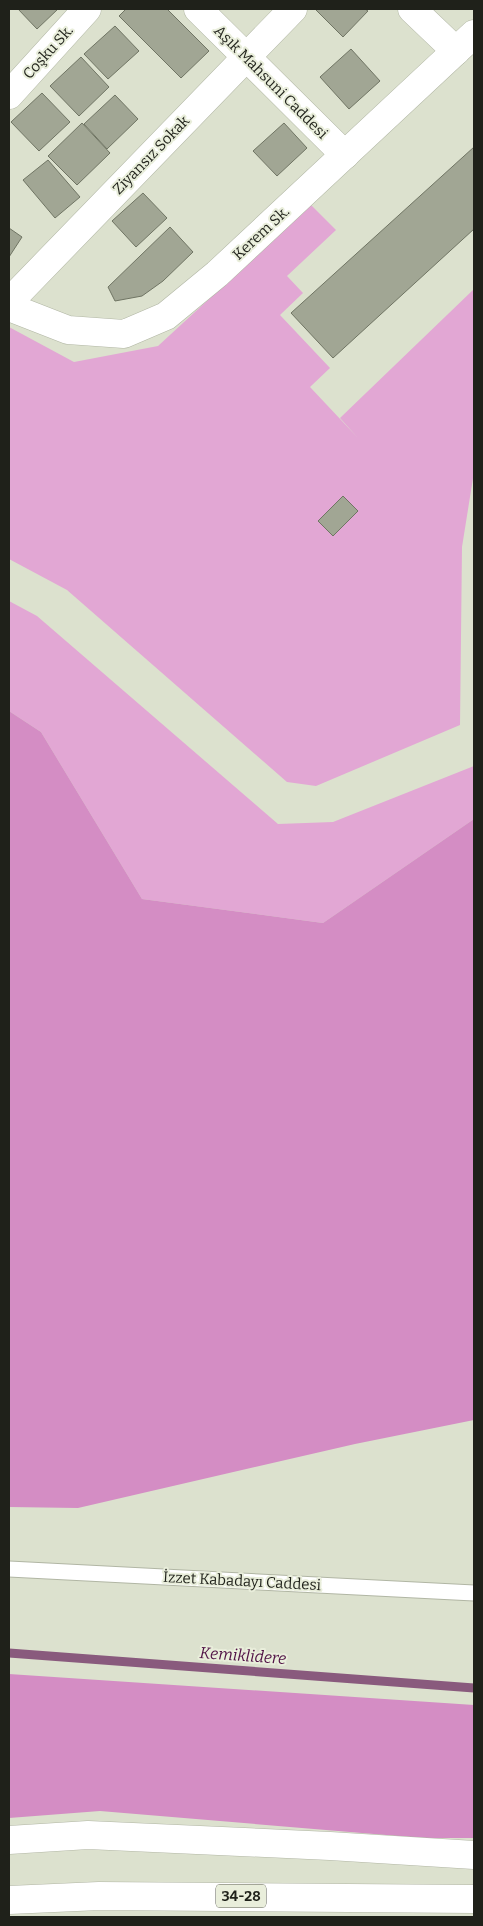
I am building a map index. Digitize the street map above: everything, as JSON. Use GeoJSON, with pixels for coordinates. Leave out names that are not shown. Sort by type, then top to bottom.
{"type":"FeatureCollection","features":[{"type":"Feature","properties":{"kind":"main road","name":"Coşku Sk."},"geometry":{"type":"LineString","coordinates":[[9,95],[87,9]]}},
{"type":"Feature","properties":{"kind":"main road","name":"Aşık Mahsuni Caddesi"},"geometry":{"type":"LineString","coordinates":[[198,9],[345,155]]}},
{"type":"Feature","properties":{"kind":"main road","name":"Ziyansız Sokak"},"geometry":{"type":"LineString","coordinates":[[9,302],[293,9]]}},
{"type":"Feature","properties":{"kind":"main road"},"geometry":{"type":"LineString","coordinates":[[412,9],[465,42]]}},
{"type":"Feature","properties":{"kind":"main road","name":"Kerem Sk."},"geometry":{"type":"LineString","coordinates":[[9,307],[68,330],[124,334],[166,316],[217,274],[465,42]]}},
{"type":"Feature","properties":{"kind":"main road"},"geometry":{"type":"LineString","coordinates":[[9,1840],[88,1835],[474,1854]]}},
{"type":"Feature","properties":{"kind":"main road","name":"34-28"},"geometry":{"type":"LineString","coordinates":[[9,1900],[99,1896],[474,1898]]}},
{"type":"Feature","properties":{"kind":"lane","name":"İzzet Kabadayı Caddesi"},"geometry":{"type":"LineString","coordinates":[[9,1569],[474,1593]]}},
{"type":"Feature","properties":{"kind":"shaded area"},"geometry":{"type":"Polygon","coordinates":[[[311,205],[336,230],[287,276],[303,293],[280,315],[330,368],[310,387],[358,438],[340,418],[474,289],[474,472],[462,547],[460,725],[316,786],[287,782],[67,590],[9,559],[9,327],[74,362],[158,346],[311,205]]]}},
{"type":"Feature","properties":{"kind":"shaded area"},"geometry":{"type":"Polygon","coordinates":[[[9,601],[37,616],[278,824],[333,822],[474,766],[474,819],[323,923],[142,899],[41,732],[9,711],[9,601]]]}},
{"type":"Feature","properties":{"kind":"shaded area"},"geometry":{"type":"Polygon","coordinates":[[[9,711],[41,732],[142,899],[323,923],[474,819],[474,1420],[355,1444],[78,1508],[9,1507],[9,711]]]}},
{"type":"Feature","properties":{"kind":"shaded area"},"geometry":{"type":"Polygon","coordinates":[[[9,1674],[474,1705],[474,1838],[422,1838],[100,1811],[9,1818],[9,1674]]]}},
{"type":"Feature","properties":{"kind":"building"},"geometry":{"type":"Polygon","coordinates":[[[18,9],[58,9],[37,29],[18,9]]]}},
{"type":"Feature","properties":{"kind":"building"},"geometry":{"type":"Polygon","coordinates":[[[126,9],[167,9],[209,51],[181,78],[119,16],[126,9]]]}},
{"type":"Feature","properties":{"kind":"building"},"geometry":{"type":"Polygon","coordinates":[[[315,9],[365,9],[368,11],[343,37],[315,9]]]}},
{"type":"Feature","properties":{"kind":"building"},"geometry":{"type":"Polygon","coordinates":[[[115,26],[139,51],[108,79],[84,54],[115,26]]]}},
{"type":"Feature","properties":{"kind":"building"},"geometry":{"type":"Polygon","coordinates":[[[351,49],[380,81],[349,109],[320,77],[351,49]]]}},
{"type":"Feature","properties":{"kind":"building"},"geometry":{"type":"Polygon","coordinates":[[[81,57],[109,87],[79,116],[50,86],[81,57]]]}},
{"type":"Feature","properties":{"kind":"building"},"geometry":{"type":"Polygon","coordinates":[[[42,93],[70,122],[39,151],[11,122],[42,93]]]}},
{"type":"Feature","properties":{"kind":"building"},"geometry":{"type":"Polygon","coordinates":[[[115,95],[138,119],[107,149],[84,124],[115,95]]]}},
{"type":"Feature","properties":{"kind":"building"},"geometry":{"type":"Polygon","coordinates":[[[82,123],[110,153],[77,185],[48,156],[82,123]]]}},
{"type":"Feature","properties":{"kind":"building"},"geometry":{"type":"Polygon","coordinates":[[[284,123],[307,148],[277,176],[253,151],[284,123]]]}},
{"type":"Feature","properties":{"kind":"building"},"geometry":{"type":"Polygon","coordinates":[[[474,147],[474,229],[333,358],[291,313],[474,147]]]}},
{"type":"Feature","properties":{"kind":"building"},"geometry":{"type":"Polygon","coordinates":[[[48,160],[80,197],[55,218],[23,180],[48,160]]]}},
{"type":"Feature","properties":{"kind":"building"},"geometry":{"type":"Polygon","coordinates":[[[143,193],[167,218],[136,247],[112,221],[143,193]]]}},
{"type":"Feature","properties":{"kind":"building"},"geometry":{"type":"Polygon","coordinates":[[[170,227],[193,252],[163,281],[142,296],[115,301],[108,287],[170,227]]]}},
{"type":"Feature","properties":{"kind":"building"},"geometry":{"type":"Polygon","coordinates":[[[9,228],[22,237],[9,257],[9,228]]]}},
{"type":"Feature","properties":{"kind":"building"},"geometry":{"type":"Polygon","coordinates":[[[343,496],[358,511],[333,536],[318,521],[343,496]]]}},
{"type":"Feature","properties":{"kind":"waterway","name":"Kemiklidere"},"geometry":{"type":"LineString","coordinates":[[9,1653],[474,1688]]}}]}
